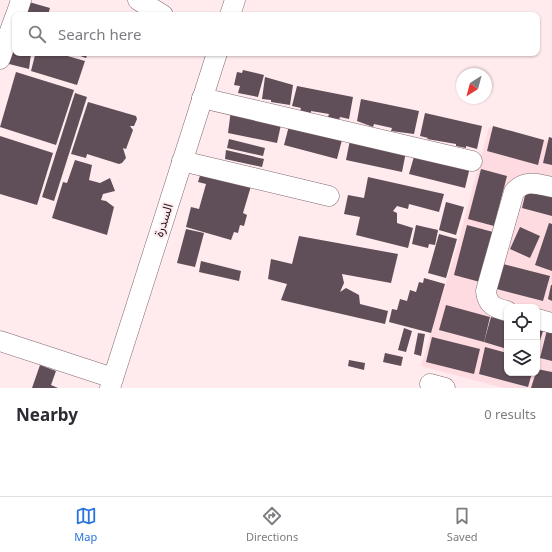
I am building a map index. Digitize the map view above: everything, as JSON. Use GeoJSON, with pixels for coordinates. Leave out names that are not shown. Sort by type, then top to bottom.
{"type":"FeatureCollection","features":[{"type":"Feature","properties":{"kind":"street"},"geometry":{"type":"LineString","coordinates":[[16,12],[21,0]]}},
{"type":"Feature","properties":{"kind":"street"},"geometry":{"type":"LineString","coordinates":[[138,0],[158,12]]}},
{"type":"Feature","properties":{"kind":"street"},"geometry":{"type":"LineString","coordinates":[[231,12],[235,0]]}},
{"type":"Feature","properties":{"kind":"street"},"geometry":{"type":"LineString","coordinates":[[0,59],[12,25]]}},
{"type":"Feature","properties":{"kind":"street","name":"السدرة"},"geometry":{"type":"LineString","coordinates":[[111,383],[216,56]]}},
{"type":"Feature","properties":{"kind":"street"},"geometry":{"type":"LineString","coordinates":[[202,98],[472,161]]}},
{"type":"Feature","properties":{"kind":"street"},"geometry":{"type":"LineString","coordinates":[[182,161],[329,196]]}},
{"type":"Feature","properties":{"kind":"street"},"geometry":{"type":"LineString","coordinates":[[504,310],[495,308],[491,305],[488,301],[486,291],[514,192],[518,187],[529,182],[552,187]]}},
{"type":"Feature","properties":{"kind":"street"},"geometry":{"type":"LineString","coordinates":[[540,320],[552,323]]}},
{"type":"Feature","properties":{"kind":"street"},"geometry":{"type":"LineString","coordinates":[[0,341],[111,383]]}},
{"type":"Feature","properties":{"kind":"shaded area"},"geometry":{"type":"Polygon","coordinates":[[[489,127],[552,142],[552,388],[504,388],[421,366],[457,247],[489,127]]]}},
{"type":"Feature","properties":{"kind":"building"},"geometry":{"type":"Polygon","coordinates":[[[29,2],[50,8],[49,12],[26,12],[29,2]]]}},
{"type":"Feature","properties":{"kind":"building"},"geometry":{"type":"Polygon","coordinates":[[[12,55],[31,56],[29,69],[9,64],[12,55]]]}},
{"type":"Feature","properties":{"kind":"building"},"geometry":{"type":"Polygon","coordinates":[[[35,56],[68,56],[85,61],[77,85],[31,71],[35,56]]]}},
{"type":"Feature","properties":{"kind":"building"},"geometry":{"type":"Polygon","coordinates":[[[243,70],[264,75],[258,97],[238,93],[240,86],[234,85],[237,72],[242,73],[243,70]]]}},
{"type":"Feature","properties":{"kind":"building"},"geometry":{"type":"Polygon","coordinates":[[[16,72],[74,90],[56,145],[0,127],[16,72]]]}},
{"type":"Feature","properties":{"kind":"building"},"geometry":{"type":"Polygon","coordinates":[[[265,77],[293,85],[290,105],[262,99],[265,77]]]}},
{"type":"Feature","properties":{"kind":"building"},"geometry":{"type":"Polygon","coordinates":[[[297,86],[353,97],[349,119],[340,117],[339,120],[328,117],[329,114],[300,111],[301,108],[292,106],[297,86]]]}},
{"type":"Feature","properties":{"kind":"building"},"geometry":{"type":"Polygon","coordinates":[[[75,93],[87,97],[54,201],[42,197],[75,93]]]}},
{"type":"Feature","properties":{"kind":"building"},"geometry":{"type":"Polygon","coordinates":[[[361,99],[419,111],[414,134],[391,131],[392,128],[374,124],[373,127],[357,121],[361,99]]]}},
{"type":"Feature","properties":{"kind":"building"},"geometry":{"type":"Polygon","coordinates":[[[88,102],[136,116],[137,119],[134,126],[130,126],[133,130],[126,149],[123,148],[126,158],[122,163],[119,164],[87,154],[86,158],[71,154],[88,102]]]}},
{"type":"Feature","properties":{"kind":"building"},"geometry":{"type":"Polygon","coordinates":[[[231,110],[282,120],[277,143],[228,133],[231,110]]]}},
{"type":"Feature","properties":{"kind":"building"},"geometry":{"type":"Polygon","coordinates":[[[425,113],[482,126],[477,149],[466,146],[466,148],[456,146],[456,144],[427,139],[428,138],[420,136],[425,113]]]}},
{"type":"Feature","properties":{"kind":"building"},"geometry":{"type":"Polygon","coordinates":[[[290,122],[343,136],[337,159],[284,145],[290,122]]]}},
{"type":"Feature","properties":{"kind":"building"},"geometry":{"type":"Polygon","coordinates":[[[493,126],[544,140],[538,165],[487,151],[493,126]]]}},
{"type":"Feature","properties":{"kind":"building"},"geometry":{"type":"Polygon","coordinates":[[[0,136],[53,153],[37,205],[0,194],[0,136]]]}},
{"type":"Feature","properties":{"kind":"building"},"geometry":{"type":"Polygon","coordinates":[[[549,137],[552,138],[552,165],[543,163],[549,137]]]}},
{"type":"Feature","properties":{"kind":"building"},"geometry":{"type":"Polygon","coordinates":[[[229,139],[265,148],[263,156],[227,148],[229,139]]]}},
{"type":"Feature","properties":{"kind":"building"},"geometry":{"type":"Polygon","coordinates":[[[350,140],[406,152],[402,172],[346,160],[350,140]]]}},
{"type":"Feature","properties":{"kind":"building"},"geometry":{"type":"Polygon","coordinates":[[[226,150],[264,159],[262,167],[225,159],[226,150]]]}},
{"type":"Feature","properties":{"kind":"building"},"geometry":{"type":"Polygon","coordinates":[[[415,153],[470,167],[465,188],[409,174],[415,153]]]}},
{"type":"Feature","properties":{"kind":"building"},"geometry":{"type":"Polygon","coordinates":[[[75,160],[92,165],[89,180],[100,183],[110,178],[115,191],[103,194],[101,200],[106,201],[114,207],[107,235],[52,218],[63,182],[67,183],[75,160]]]}},
{"type":"Feature","properties":{"kind":"building"},"geometry":{"type":"Polygon","coordinates":[[[481,169],[507,176],[494,226],[468,219],[481,169]]]}},
{"type":"Feature","properties":{"kind":"building"},"geometry":{"type":"Polygon","coordinates":[[[201,172],[251,186],[243,213],[247,215],[244,226],[240,225],[238,233],[234,232],[231,240],[186,227],[191,207],[199,209],[206,184],[198,182],[201,172]]]}},
{"type":"Feature","properties":{"kind":"building"},"geometry":{"type":"Polygon","coordinates":[[[368,177],[444,194],[439,212],[409,204],[408,209],[397,206],[393,211],[397,213],[397,223],[413,228],[408,248],[356,235],[360,217],[344,214],[348,195],[364,198],[368,177]]]}},
{"type":"Feature","properties":{"kind":"building"},"geometry":{"type":"Polygon","coordinates":[[[528,183],[552,189],[552,216],[522,208],[528,183]]]}},
{"type":"Feature","properties":{"kind":"building"},"geometry":{"type":"Polygon","coordinates":[[[446,202],[464,207],[456,235],[439,230],[446,202]]]}},
{"type":"Feature","properties":{"kind":"building"},"geometry":{"type":"Polygon","coordinates":[[[549,223],[552,224],[552,271],[535,265],[549,223]]]}},
{"type":"Feature","properties":{"kind":"building"},"geometry":{"type":"Polygon","coordinates":[[[416,225],[438,230],[435,245],[429,244],[428,248],[412,244],[416,225]]]}},
{"type":"Feature","properties":{"kind":"building"},"geometry":{"type":"Polygon","coordinates":[[[467,225],[493,232],[480,282],[454,275],[467,225]]]}},
{"type":"Feature","properties":{"kind":"building"},"geometry":{"type":"Polygon","coordinates":[[[520,227],[540,236],[530,258],[510,249],[520,227]]]}},
{"type":"Feature","properties":{"kind":"building"},"geometry":{"type":"Polygon","coordinates":[[[186,229],[204,233],[195,267],[177,263],[186,229]]]}},
{"type":"Feature","properties":{"kind":"building"},"geometry":{"type":"Polygon","coordinates":[[[439,234],[457,239],[446,278],[428,273],[439,234]]]}},
{"type":"Feature","properties":{"kind":"building"},"geometry":{"type":"Polygon","coordinates":[[[299,236],[398,254],[391,283],[342,274],[344,283],[340,292],[346,288],[359,295],[360,304],[388,311],[385,324],[281,300],[287,284],[268,279],[271,259],[292,264],[299,236]]]}},
{"type":"Feature","properties":{"kind":"building"},"geometry":{"type":"Polygon","coordinates":[[[201,261],[241,271],[239,281],[199,272],[201,261]]]}},
{"type":"Feature","properties":{"kind":"building"},"geometry":{"type":"Polygon","coordinates":[[[499,263],[550,276],[543,301],[493,288],[499,263]]]}},
{"type":"Feature","properties":{"kind":"building"},"geometry":{"type":"Polygon","coordinates":[[[424,278],[445,284],[431,333],[389,322],[392,309],[397,310],[400,299],[407,301],[410,290],[416,292],[419,282],[423,283],[424,278]]]}},
{"type":"Feature","properties":{"kind":"building"},"geometry":{"type":"Polygon","coordinates":[[[552,285],[552,301],[548,299],[552,285]]]}},
{"type":"Feature","properties":{"kind":"building"},"geometry":{"type":"Polygon","coordinates":[[[446,305],[490,317],[484,342],[439,330],[446,305]]]}},
{"type":"Feature","properties":{"kind":"building"},"geometry":{"type":"Polygon","coordinates":[[[491,317],[504,320],[504,348],[484,342],[491,317]]]}},
{"type":"Feature","properties":{"kind":"building"},"geometry":{"type":"Polygon","coordinates":[[[404,328],[412,331],[406,352],[398,350],[404,328]]]}},
{"type":"Feature","properties":{"kind":"building"},"geometry":{"type":"Polygon","coordinates":[[[540,330],[543,331],[540,340],[540,330]]]}},
{"type":"Feature","properties":{"kind":"building"},"geometry":{"type":"Polygon","coordinates":[[[547,330],[552,331],[552,361],[540,358],[547,330]]]}},
{"type":"Feature","properties":{"kind":"building"},"geometry":{"type":"Polygon","coordinates":[[[418,333],[425,334],[421,356],[414,354],[418,333]]]}},
{"type":"Feature","properties":{"kind":"building"},"geometry":{"type":"Polygon","coordinates":[[[432,337],[480,349],[474,374],[426,362],[432,337]]]}},
{"type":"Feature","properties":{"kind":"building"},"geometry":{"type":"Polygon","coordinates":[[[485,347],[504,352],[504,376],[531,376],[528,387],[479,374],[485,347]]]}},
{"type":"Feature","properties":{"kind":"building"},"geometry":{"type":"Polygon","coordinates":[[[385,353],[403,357],[401,366],[383,362],[385,353]]]}},
{"type":"Feature","properties":{"kind":"building"},"geometry":{"type":"Polygon","coordinates":[[[349,360],[365,363],[364,370],[348,366],[349,360]]]}},
{"type":"Feature","properties":{"kind":"building"},"geometry":{"type":"Polygon","coordinates":[[[40,365],[56,371],[51,385],[58,388],[32,388],[40,365]]]}},
{"type":"Feature","properties":{"kind":"building"},"geometry":{"type":"Polygon","coordinates":[[[540,370],[552,372],[552,388],[531,388],[535,376],[540,376],[540,370]]]}}]}
